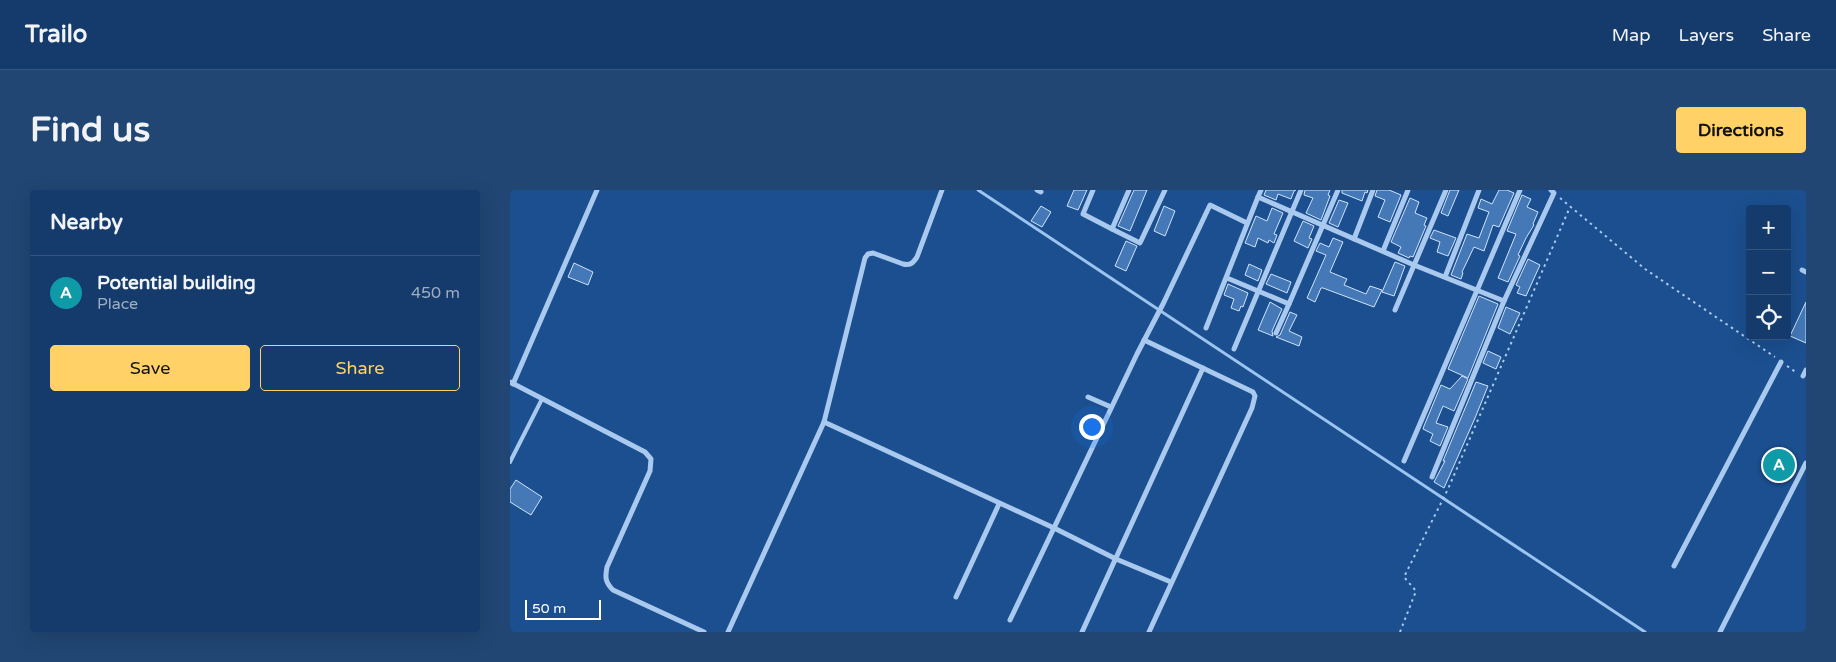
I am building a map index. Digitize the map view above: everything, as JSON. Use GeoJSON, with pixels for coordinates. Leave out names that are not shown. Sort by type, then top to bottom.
{"type":"FeatureCollection","features":[{"type":"Feature","properties":{"kind":"street"},"geometry":{"type":"LineString","coordinates":[[597,190],[511,383],[645,452],[651,459],[650,470],[607,567],[605,577],[607,584],[613,590],[704,632]]}},
{"type":"Feature","properties":{"kind":"street"},"geometry":{"type":"LineString","coordinates":[[728,632],[824,422],[865,258],[868,254],[873,253],[903,264],[908,265],[913,262],[918,257],[942,190]]}},
{"type":"Feature","properties":{"kind":"street"},"geometry":{"type":"LineString","coordinates":[[1093,190],[1083,214],[1140,242],[1165,190]]}},
{"type":"Feature","properties":{"kind":"street"},"geometry":{"type":"LineString","coordinates":[[1112,228],[1130,190]]}},
{"type":"Feature","properties":{"kind":"street"},"geometry":{"type":"LineString","coordinates":[[1206,328],[1261,190]]}},
{"type":"Feature","properties":{"kind":"street"},"geometry":{"type":"LineString","coordinates":[[1234,349],[1301,190]]}},
{"type":"Feature","properties":{"kind":"street"},"geometry":{"type":"LineString","coordinates":[[1276,333],[1338,190]]}},
{"type":"Feature","properties":{"kind":"street"},"geometry":{"type":"LineString","coordinates":[[1354,239],[1373,190]]}},
{"type":"Feature","properties":{"kind":"street"},"geometry":{"type":"LineString","coordinates":[[1383,251],[1408,190]]}},
{"type":"Feature","properties":{"kind":"street"},"geometry":{"type":"LineString","coordinates":[[1395,310],[1446,190]]}},
{"type":"Feature","properties":{"kind":"street"},"geometry":{"type":"LineString","coordinates":[[1445,277],[1479,190]]}},
{"type":"Feature","properties":{"kind":"street"},"geometry":{"type":"LineString","coordinates":[[1404,461],[1520,190]]}},
{"type":"Feature","properties":{"kind":"street"},"geometry":{"type":"LineString","coordinates":[[1432,477],[1504,301],[1553,192]]}},
{"type":"Feature","properties":{"kind":"street"},"geometry":{"type":"LineString","coordinates":[[1258,197],[1414,265],[1504,301]]}},
{"type":"Feature","properties":{"kind":"street"},"geometry":{"type":"LineString","coordinates":[[1010,620],[1210,205],[1247,223]]}},
{"type":"Feature","properties":{"kind":"street"},"geometry":{"type":"LineString","coordinates":[[1227,278],[1289,304]]}},
{"type":"Feature","properties":{"kind":"street"},"geometry":{"type":"LineString","coordinates":[[1144,340],[1253,392],[1255,400],[1149,632]]}},
{"type":"Feature","properties":{"kind":"street"},"geometry":{"type":"LineString","coordinates":[[1674,566],[1781,362]]}},
{"type":"Feature","properties":{"kind":"street"},"geometry":{"type":"LineString","coordinates":[[1082,632],[1203,368]]}},
{"type":"Feature","properties":{"kind":"street"},"geometry":{"type":"LineString","coordinates":[[1803,376],[1806,370]]}},
{"type":"Feature","properties":{"kind":"street"},"geometry":{"type":"LineString","coordinates":[[1088,396],[1112,407]]}},
{"type":"Feature","properties":{"kind":"street"},"geometry":{"type":"LineString","coordinates":[[824,422],[1054,528],[1116,559],[1171,582]]}},
{"type":"Feature","properties":{"kind":"street"},"geometry":{"type":"LineString","coordinates":[[1720,632],[1806,463]]}},
{"type":"Feature","properties":{"kind":"street"},"geometry":{"type":"LineString","coordinates":[[956,597],[999,504]]}},
{"type":"Feature","properties":{"kind":"lane"},"geometry":{"type":"LineString","coordinates":[[510,462],[542,399]]}},
{"type":"Feature","properties":{"kind":"path"},"geometry":{"type":"LineString","coordinates":[[1553,192],[1645,269],[1803,376]]}},
{"type":"Feature","properties":{"kind":"path"},"geometry":{"type":"LineString","coordinates":[[1400,632],[1416,591],[1404,577],[1448,489],[1570,206]]}},
{"type":"Feature","properties":{"kind":"building"},"geometry":{"type":"Polygon","coordinates":[[[1074,190],[1087,190],[1078,210],[1067,206],[1074,190]]]}},
{"type":"Feature","properties":{"kind":"building"},"geometry":{"type":"Polygon","coordinates":[[[1134,190],[1147,190],[1130,231],[1118,226],[1134,190]]]}},
{"type":"Feature","properties":{"kind":"building"},"geometry":{"type":"Polygon","coordinates":[[[1266,190],[1296,190],[1291,199],[1278,194],[1276,200],[1264,195],[1266,190]]]}},
{"type":"Feature","properties":{"kind":"building"},"geometry":{"type":"Polygon","coordinates":[[[1305,190],[1330,190],[1328,195],[1330,196],[1321,220],[1306,213],[1313,198],[1304,195],[1305,190]]]}},
{"type":"Feature","properties":{"kind":"building"},"geometry":{"type":"Polygon","coordinates":[[[1342,190],[1368,190],[1367,193],[1365,192],[1362,201],[1342,193],[1342,190]]]}},
{"type":"Feature","properties":{"kind":"building"},"geometry":{"type":"Polygon","coordinates":[[[1377,190],[1389,190],[1401,195],[1390,222],[1378,217],[1385,200],[1375,196],[1377,190]]]}},
{"type":"Feature","properties":{"kind":"building"},"geometry":{"type":"Polygon","coordinates":[[[1450,190],[1459,190],[1448,216],[1441,213],[1450,190]]]}},
{"type":"Feature","properties":{"kind":"building"},"geometry":{"type":"Polygon","coordinates":[[[1499,190],[1507,190],[1514,193],[1499,227],[1493,225],[1484,251],[1474,247],[1462,272],[1461,279],[1451,275],[1467,234],[1479,238],[1489,212],[1478,208],[1481,199],[1492,204],[1499,190]]]}},
{"type":"Feature","properties":{"kind":"building"},"geometry":{"type":"Polygon","coordinates":[[[1522,195],[1531,199],[1527,207],[1538,212],[1508,282],[1498,278],[1516,234],[1507,231],[1522,195]]]}},
{"type":"Feature","properties":{"kind":"building"},"geometry":{"type":"Polygon","coordinates":[[[1410,198],[1419,202],[1415,213],[1427,218],[1424,225],[1426,226],[1413,257],[1410,256],[1409,258],[1398,253],[1401,247],[1391,242],[1410,198]]]}},
{"type":"Feature","properties":{"kind":"building"},"geometry":{"type":"Polygon","coordinates":[[[1339,200],[1348,203],[1338,227],[1329,223],[1339,200]]]}},
{"type":"Feature","properties":{"kind":"building"},"geometry":{"type":"Polygon","coordinates":[[[1041,206],[1051,212],[1042,227],[1031,221],[1041,206]]]}},
{"type":"Feature","properties":{"kind":"building"},"geometry":{"type":"Polygon","coordinates":[[[1164,206],[1175,211],[1165,236],[1154,231],[1164,206]]]}},
{"type":"Feature","properties":{"kind":"building"},"geometry":{"type":"Polygon","coordinates":[[[1272,208],[1283,213],[1274,234],[1277,235],[1274,243],[1269,240],[1268,243],[1258,238],[1255,247],[1245,243],[1256,216],[1267,221],[1272,208]]]}},
{"type":"Feature","properties":{"kind":"building"},"geometry":{"type":"Polygon","coordinates":[[[1303,221],[1314,226],[1309,238],[1312,239],[1308,248],[1294,241],[1303,221]]]}},
{"type":"Feature","properties":{"kind":"building"},"geometry":{"type":"Polygon","coordinates":[[[1434,230],[1456,238],[1448,256],[1437,252],[1440,242],[1430,238],[1434,230]]]}},
{"type":"Feature","properties":{"kind":"building"},"geometry":{"type":"Polygon","coordinates":[[[1333,238],[1343,242],[1330,272],[1347,279],[1344,285],[1366,294],[1370,286],[1382,290],[1374,307],[1323,288],[1321,288],[1315,302],[1307,298],[1326,255],[1316,251],[1320,243],[1329,247],[1333,238]]]}},
{"type":"Feature","properties":{"kind":"building"},"geometry":{"type":"Polygon","coordinates":[[[1126,241],[1137,246],[1126,271],[1115,266],[1126,241]]]}},
{"type":"Feature","properties":{"kind":"building"},"geometry":{"type":"Polygon","coordinates":[[[1528,259],[1540,265],[1526,296],[1517,293],[1520,287],[1516,285],[1528,259]]]}},
{"type":"Feature","properties":{"kind":"building"},"geometry":{"type":"Polygon","coordinates":[[[1395,262],[1405,266],[1394,296],[1382,292],[1395,262]]]}},
{"type":"Feature","properties":{"kind":"building"},"geometry":{"type":"Polygon","coordinates":[[[574,263],[593,272],[588,285],[568,277],[574,263]]]}},
{"type":"Feature","properties":{"kind":"building"},"geometry":{"type":"Polygon","coordinates":[[[1249,264],[1262,270],[1258,281],[1245,275],[1249,264]]]}},
{"type":"Feature","properties":{"kind":"building"},"geometry":{"type":"Polygon","coordinates":[[[1271,274],[1291,282],[1287,293],[1266,284],[1271,274]]]}},
{"type":"Feature","properties":{"kind":"building"},"geometry":{"type":"Polygon","coordinates":[[[1228,284],[1248,293],[1243,307],[1241,306],[1239,311],[1231,308],[1234,299],[1224,295],[1228,284]]]}},
{"type":"Feature","properties":{"kind":"building"},"geometry":{"type":"Polygon","coordinates":[[[1479,296],[1498,304],[1468,378],[1448,369],[1479,296]]]}},
{"type":"Feature","properties":{"kind":"building"},"geometry":{"type":"Polygon","coordinates":[[[1270,302],[1282,309],[1272,331],[1273,336],[1258,330],[1270,302]]]}},
{"type":"Feature","properties":{"kind":"building"},"geometry":{"type":"Polygon","coordinates":[[[1806,302],[1806,343],[1791,336],[1806,302]]]}},
{"type":"Feature","properties":{"kind":"building"},"geometry":{"type":"Polygon","coordinates":[[[1506,307],[1520,313],[1510,334],[1498,328],[1506,307]]]}},
{"type":"Feature","properties":{"kind":"building"},"geometry":{"type":"Polygon","coordinates":[[[1290,312],[1297,315],[1289,331],[1302,337],[1299,346],[1276,337],[1280,335],[1290,312]]]}},
{"type":"Feature","properties":{"kind":"building"},"geometry":{"type":"Polygon","coordinates":[[[1488,351],[1501,357],[1496,369],[1483,363],[1488,351]]]}},
{"type":"Feature","properties":{"kind":"building"},"geometry":{"type":"Polygon","coordinates":[[[1462,376],[1468,379],[1454,411],[1443,406],[1436,423],[1448,427],[1440,446],[1430,441],[1433,434],[1423,429],[1441,385],[1450,389],[1462,376]]]}},
{"type":"Feature","properties":{"kind":"building"},"geometry":{"type":"Polygon","coordinates":[[[1476,382],[1488,386],[1444,488],[1434,482],[1445,461],[1443,461],[1476,382]]]}},
{"type":"Feature","properties":{"kind":"building"},"geometry":{"type":"Polygon","coordinates":[[[1773,449],[1795,461],[1785,481],[1763,469],[1773,449]]]}},
{"type":"Feature","properties":{"kind":"building"},"geometry":{"type":"Polygon","coordinates":[[[516,480],[542,497],[531,515],[510,502],[510,489],[516,480]]]}},
{"type":"Feature","properties":{"kind":"waterway"},"geometry":{"type":"LineString","coordinates":[[978,190],[1645,632]]}},
{"type":"Feature","properties":{"kind":"place","name":"Potential building"},"geometry":{"type":"Point","coordinates":[1779,465]}}]}
